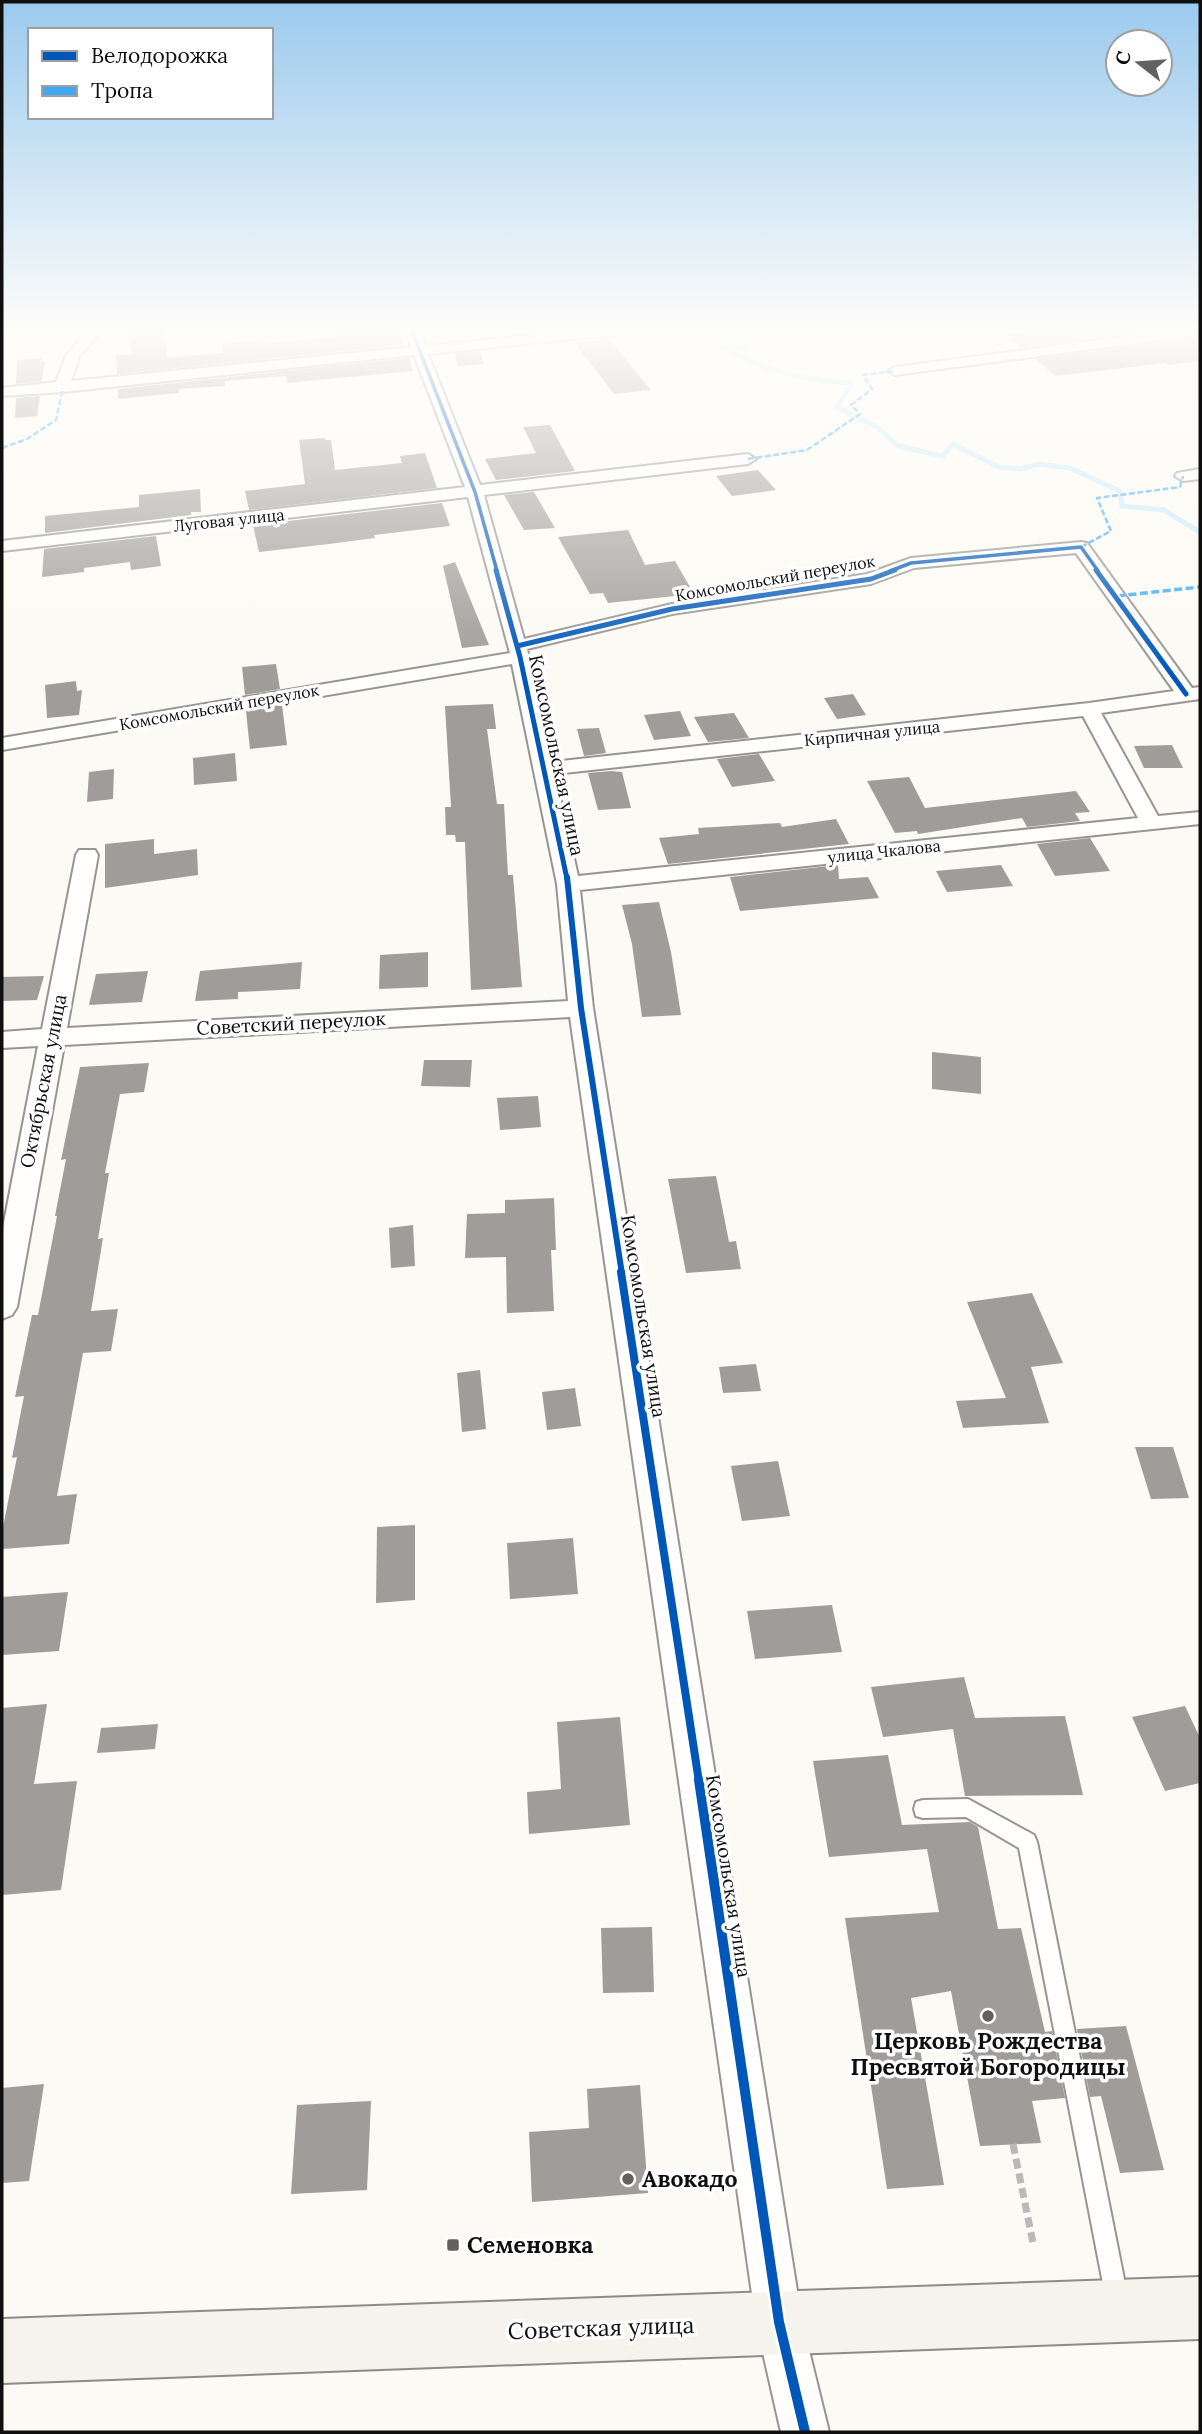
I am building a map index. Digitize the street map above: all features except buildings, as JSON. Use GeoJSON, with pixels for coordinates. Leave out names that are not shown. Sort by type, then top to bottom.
{"type":"FeatureCollection","features":[{"type":"Feature","properties":{"kind":"main road","name":"Советская улица"},"geometry":{"type":"LineString","coordinates":[[2,2351],[1200,2308]]}},
{"type":"Feature","properties":{"kind":"street","name":"Комсомольская улица"},"geometry":{"type":"LineString","coordinates":[[456,445],[475,492],[518,652],[568,884],[581,1007],[779,2322],[805,2432]]}},
{"type":"Feature","properties":{"kind":"street","name":"Луговая улица"},"geometry":{"type":"LineString","coordinates":[[2,545],[748,459]]}},
{"type":"Feature","properties":{"kind":"street"},"geometry":{"type":"LineString","coordinates":[[1183,476],[1200,474]]}},
{"type":"Feature","properties":{"kind":"street","name":"Комсомольский переулок"},"geometry":{"type":"LineString","coordinates":[[2,744],[518,652],[672,609],[870,579],[911,563],[1081,547],[1134,624],[1193,693]]}},
{"type":"Feature","properties":{"kind":"street","name":"Кирпичная улица"},"geometry":{"type":"LineString","coordinates":[[544,769],[1089,709],[1193,693]]}},
{"type":"Feature","properties":{"kind":"street"},"geometry":{"type":"LineString","coordinates":[[1089,709],[1152,824]]}},
{"type":"Feature","properties":{"kind":"street","name":"улица Чкалова"},"geometry":{"type":"LineString","coordinates":[[568,884],[1200,818]]}},
{"type":"Feature","properties":{"kind":"street","name":"Октябрьская улица"},"geometry":{"type":"LineString","coordinates":[[2,1307],[87,855]]}},
{"type":"Feature","properties":{"kind":"street","name":"Советский переулок"},"geometry":{"type":"LineString","coordinates":[[2,1040],[581,1007]]}},
{"type":"Feature","properties":{"kind":"lane"},"geometry":{"type":"LineString","coordinates":[[923,1809],[968,1808],[1027,1842],[1120,2311]]}},
{"type":"Feature","properties":{"kind":"path"},"geometry":{"type":"LineString","coordinates":[[1013,2144],[1033,2243]]}},
{"type":"Feature","properties":{"kind":"waterway"},"geometry":{"type":"LineString","coordinates":[[896,445],[943,456],[953,445]]}},
{"type":"Feature","properties":{"kind":"waterway"},"geometry":{"type":"LineString","coordinates":[[954,445],[999,467],[1021,469],[1039,464],[1070,468],[1120,491],[1122,506],[1164,510],[1200,532]]}},
{"type":"Feature","properties":{"kind":"marked path"},"geometry":{"type":"LineString","coordinates":[[2,448],[11,445]]}},
{"type":"Feature","properties":{"kind":"marked path"},"geometry":{"type":"LineString","coordinates":[[748,459],[790,454],[816,445]]}},
{"type":"Feature","properties":{"kind":"marked path"},"geometry":{"type":"LineString","coordinates":[[1081,547],[1111,531],[1097,498],[1180,487],[1183,476]]}},
{"type":"Feature","properties":{"kind":"marked path"},"geometry":{"type":"LineString","coordinates":[[1117,596],[1200,587]]}},
{"type":"Feature","properties":{"kind":"cycle path"},"geometry":{"type":"LineString","coordinates":[[456,445],[475,492],[520,657],[568,884],[581,1008],[779,2322],[805,2432]]}},
{"type":"Feature","properties":{"kind":"cycle path"},"geometry":{"type":"LineString","coordinates":[[517,646],[672,609],[871,579],[911,563],[1081,547],[1186,694]]}},
{"type":"Feature","properties":{"kind":"place","name":"Церковь Рождества Пресвятой Богородицы"},"geometry":{"type":"Point","coordinates":[988,2016]}},
{"type":"Feature","properties":{"kind":"place","name":"Авокадо"},"geometry":{"type":"Point","coordinates":[628,2179]}},
{"type":"Feature","properties":{"kind":"place","name":"Семеновка"},"geometry":{"type":"Point","coordinates":[453,2245]}}]}
